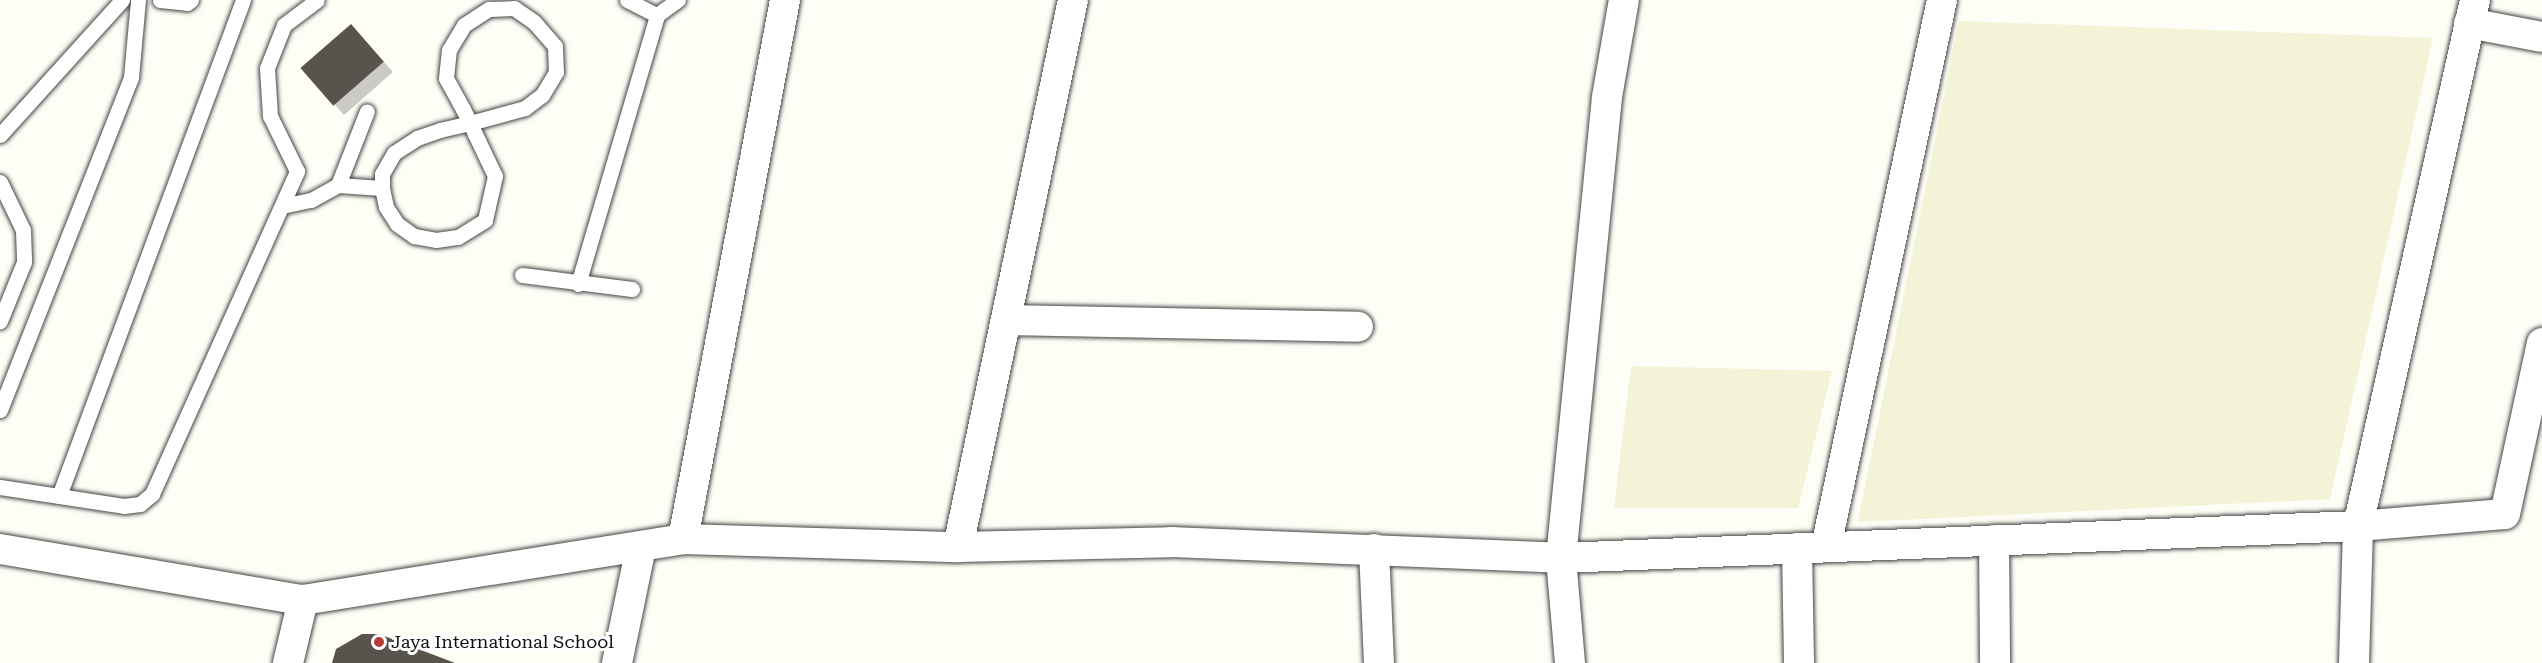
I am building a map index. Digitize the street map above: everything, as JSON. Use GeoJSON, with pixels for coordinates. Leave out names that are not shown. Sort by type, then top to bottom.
{"type":"FeatureCollection","features":[{"type":"Feature","properties":{"kind":"street"},"geometry":{"type":"LineString","coordinates":[[683,539],[785,0]]}},
{"type":"Feature","properties":{"kind":"street"},"geometry":{"type":"LineString","coordinates":[[958,547],[1073,0]]}},
{"type":"Feature","properties":{"kind":"street"},"geometry":{"type":"LineString","coordinates":[[1570,663],[1561,558],[1607,97],[1624,0]]}},
{"type":"Feature","properties":{"kind":"street"},"geometry":{"type":"LineString","coordinates":[[1799,663],[1812,548],[1942,0]]}},
{"type":"Feature","properties":{"kind":"street"},"geometry":{"type":"LineString","coordinates":[[2354,663],[2358,526],[2472,12],[2542,37]]}},
{"type":"Feature","properties":{"kind":"street"},"geometry":{"type":"LineString","coordinates":[[1006,320],[1358,327]]}},
{"type":"Feature","properties":{"kind":"street"},"geometry":{"type":"LineString","coordinates":[[0,549],[303,600],[683,539],[958,547],[1172,542],[1561,558],[2358,526],[2505,514],[2542,343]]}},
{"type":"Feature","properties":{"kind":"street"},"geometry":{"type":"LineString","coordinates":[[1994,540],[1995,663]]}},
{"type":"Feature","properties":{"kind":"street"},"geometry":{"type":"LineString","coordinates":[[617,663],[641,547]]}},
{"type":"Feature","properties":{"kind":"street"},"geometry":{"type":"LineString","coordinates":[[1374,549],[1379,663]]}},
{"type":"Feature","properties":{"kind":"street"},"geometry":{"type":"LineString","coordinates":[[288,663],[303,600]]}},
{"type":"Feature","properties":{"kind":"lane"},"geometry":{"type":"LineString","coordinates":[[0,135],[122,0]]}},
{"type":"Feature","properties":{"kind":"lane"},"geometry":{"type":"LineString","coordinates":[[0,410],[131,77],[138,0]]}},
{"type":"Feature","properties":{"kind":"lane"},"geometry":{"type":"LineString","coordinates":[[160,0],[187,3],[191,0]]}},
{"type":"Feature","properties":{"kind":"lane"},"geometry":{"type":"LineString","coordinates":[[59,496],[243,0]]}},
{"type":"Feature","properties":{"kind":"lane"},"geometry":{"type":"LineString","coordinates":[[0,488],[124,506],[140,504],[152,494],[297,171],[270,116],[267,68],[284,25],[317,0]]}},
{"type":"Feature","properties":{"kind":"lane"},"geometry":{"type":"LineString","coordinates":[[627,0],[657,15]]}},
{"type":"Feature","properties":{"kind":"lane"},"geometry":{"type":"LineString","coordinates":[[578,284],[657,15],[678,0]]}},
{"type":"Feature","properties":{"kind":"lane"},"geometry":{"type":"LineString","coordinates":[[470,123],[447,78],[449,51],[464,25],[489,9],[514,8],[555,46],[556,72],[542,95],[525,108],[470,123],[417,138],[394,153],[382,174],[386,207],[397,224],[414,236],[436,240],[458,237],[485,220],[495,176],[470,123]]}},
{"type":"Feature","properties":{"kind":"lane"},"geometry":{"type":"LineString","coordinates":[[338,185],[367,111]]}},
{"type":"Feature","properties":{"kind":"lane"},"geometry":{"type":"LineString","coordinates":[[0,182],[23,230],[24,262],[0,321]]}},
{"type":"Feature","properties":{"kind":"lane"},"geometry":{"type":"LineString","coordinates":[[282,206],[311,200],[338,185],[382,188]]}},
{"type":"Feature","properties":{"kind":"lane"},"geometry":{"type":"LineString","coordinates":[[522,275],[578,284],[632,289]]}},
{"type":"Feature","properties":{"kind":"green space"},"geometry":{"type":"Polygon","coordinates":[[[1959,21],[2433,38],[2330,499],[1858,522],[1959,21]]]}},
{"type":"Feature","properties":{"kind":"green space"},"geometry":{"type":"Polygon","coordinates":[[[1631,366],[1832,371],[1798,508],[1614,508],[1631,366]]]}},
{"type":"Feature","properties":{"kind":"building"},"geometry":{"type":"Polygon","coordinates":[[[351,24],[384,62],[333,106],[300,68],[351,24]]]}},
{"type":"Feature","properties":{"kind":"building"},"geometry":{"type":"Polygon","coordinates":[[[362,634],[379,634],[455,663],[332,663],[336,649],[362,634]]]}},
{"type":"Feature","properties":{"kind":"place","name":"Jaya International School"},"geometry":{"type":"Point","coordinates":[379,642]}}]}
